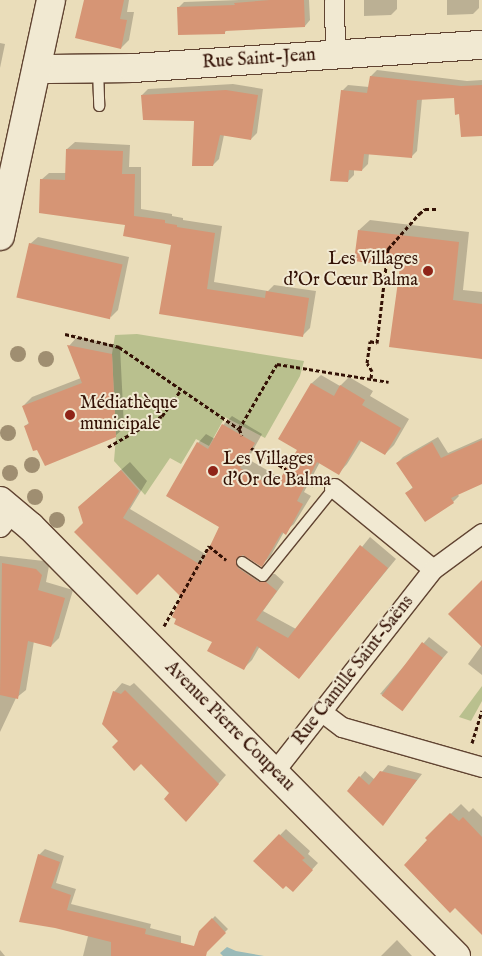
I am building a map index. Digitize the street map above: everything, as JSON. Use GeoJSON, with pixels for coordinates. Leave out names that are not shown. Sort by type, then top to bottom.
{"type":"FeatureCollection","features":[{"type":"Feature","properties":{"kind":"street"},"geometry":{"type":"LineString","coordinates":[[0,236],[51,0]]}},
{"type":"Feature","properties":{"kind":"street"},"geometry":{"type":"LineString","coordinates":[[334,0],[335,54]]}},
{"type":"Feature","properties":{"kind":"street","name":"Rue Saint-Jean"},"geometry":{"type":"LineString","coordinates":[[37,66],[49,69],[133,68],[482,45]]}},
{"type":"Feature","properties":{"kind":"street"},"geometry":{"type":"LineString","coordinates":[[334,488],[433,569]]}},
{"type":"Feature","properties":{"kind":"street","name":"Avenue Pierre Coupeau"},"geometry":{"type":"LineString","coordinates":[[4,513],[31,527],[456,956]]}},
{"type":"Feature","properties":{"kind":"street","name":"Rue Camille Saint-Saëns"},"geometry":{"type":"LineString","coordinates":[[273,772],[433,569],[482,533]]}},
{"type":"Feature","properties":{"kind":"street"},"geometry":{"type":"LineString","coordinates":[[322,712],[342,727],[474,765]]}},
{"type":"Feature","properties":{"kind":"lane"},"geometry":{"type":"LineString","coordinates":[[98,68],[99,106]]}},
{"type":"Feature","properties":{"kind":"lane"},"geometry":{"type":"LineString","coordinates":[[242,562],[263,576],[334,488]]}},
{"type":"Feature","properties":{"kind":"path"},"geometry":{"type":"LineString","coordinates":[[371,378],[372,371],[367,364],[370,342],[377,342],[388,249],[425,209],[437,209]]}},
{"type":"Feature","properties":{"kind":"path"},"geometry":{"type":"LineString","coordinates":[[65,334],[119,347],[239,429],[242,436]]}},
{"type":"Feature","properties":{"kind":"path"},"geometry":{"type":"LineString","coordinates":[[239,429],[277,364],[389,382]]}},
{"type":"Feature","properties":{"kind":"path"},"geometry":{"type":"LineString","coordinates":[[108,447],[162,416],[181,390]]}},
{"type":"Feature","properties":{"kind":"path"},"geometry":{"type":"LineString","coordinates":[[252,448],[286,469]]}},
{"type":"Feature","properties":{"kind":"path"},"geometry":{"type":"LineString","coordinates":[[292,472],[315,486]]}},
{"type":"Feature","properties":{"kind":"path"},"geometry":{"type":"LineString","coordinates":[[163,629],[209,546],[237,568],[242,562]]}},
{"type":"Feature","properties":{"kind":"path"},"geometry":{"type":"LineString","coordinates":[[474,765],[482,711]]}},
{"type":"Feature","properties":{"kind":"green space"},"geometry":{"type":"Polygon","coordinates":[[[137,334],[304,361],[300,376],[265,438],[225,417],[209,446],[196,439],[181,464],[170,458],[145,495],[114,461],[116,437],[112,354],[115,335],[137,334]]]}},
{"type":"Feature","properties":{"kind":"green space"},"geometry":{"type":"Polygon","coordinates":[[[482,686],[482,701],[471,721],[459,717],[482,686]]]}},
{"type":"Feature","properties":{"kind":"water"},"geometry":{"type":"Polygon","coordinates":[[[227,947],[236,951],[264,956],[223,956],[220,953],[227,947]]]}},
{"type":"Feature","properties":{"kind":"building"},"geometry":{"type":"Polygon","coordinates":[[[84,0],[124,0],[120,19],[127,20],[121,49],[75,38],[84,0]]]}},
{"type":"Feature","properties":{"kind":"building"},"geometry":{"type":"Polygon","coordinates":[[[304,0],[305,27],[225,31],[225,34],[178,35],[177,7],[235,5],[234,3],[304,0]]]}},
{"type":"Feature","properties":{"kind":"building"},"geometry":{"type":"Polygon","coordinates":[[[370,76],[461,86],[482,85],[482,136],[461,137],[459,114],[455,115],[454,98],[417,100],[412,158],[364,154],[362,171],[349,170],[348,182],[330,181],[341,90],[367,93],[370,76]]]}},
{"type":"Feature","properties":{"kind":"building"},"geometry":{"type":"Polygon","coordinates":[[[226,90],[258,95],[251,140],[220,135],[213,166],[192,166],[194,121],[143,120],[141,95],[226,90]]]}},
{"type":"Feature","properties":{"kind":"building"},"geometry":{"type":"Polygon","coordinates":[[[66,149],[123,151],[122,174],[135,174],[134,216],[165,220],[165,223],[177,225],[177,227],[215,233],[207,289],[265,298],[266,291],[309,298],[303,337],[159,314],[171,245],[123,236],[125,225],[39,213],[40,179],[65,180],[66,149]]]}},
{"type":"Feature","properties":{"kind":"building","name":"Les Villages d'Or Cœur Balma"},"geometry":{"type":"Polygon","coordinates":[[[358,230],[459,242],[453,300],[482,304],[482,359],[389,347],[400,267],[354,261],[358,230]]]}},
{"type":"Feature","properties":{"kind":"building"},"geometry":{"type":"Polygon","coordinates":[[[29,243],[123,265],[110,319],[16,298],[29,243]]]}},
{"type":"Feature","properties":{"kind":"building","name":"Médiathèque municipale"},"geometry":{"type":"Polygon","coordinates":[[[67,345],[112,354],[116,437],[45,466],[37,450],[33,451],[24,426],[29,424],[22,406],[82,383],[67,345]]]}},
{"type":"Feature","properties":{"kind":"building"},"geometry":{"type":"Polygon","coordinates":[[[311,383],[334,396],[340,385],[365,400],[362,405],[401,428],[385,455],[359,440],[339,475],[317,462],[297,501],[303,504],[286,535],[282,532],[262,567],[243,555],[236,559],[238,568],[259,582],[266,582],[277,591],[256,620],[288,638],[360,545],[388,568],[299,679],[257,646],[244,670],[207,651],[212,642],[174,624],[176,619],[172,617],[181,597],[158,574],[137,595],[74,532],[83,523],[78,507],[121,470],[139,491],[123,518],[201,565],[219,527],[166,496],[197,442],[208,449],[222,424],[255,443],[240,468],[275,488],[297,450],[278,439],[311,383]]]}},
{"type":"Feature","properties":{"kind":"building"},"geometry":{"type":"Polygon","coordinates":[[[482,440],[482,484],[451,498],[454,503],[425,522],[405,493],[413,488],[396,463],[432,442],[441,458],[482,440]]]}},
{"type":"Feature","properties":{"kind":"building"},"geometry":{"type":"Polygon","coordinates":[[[2,563],[36,569],[42,575],[38,590],[65,598],[51,647],[28,641],[18,699],[0,695],[2,563]]]}},
{"type":"Feature","properties":{"kind":"building"},"geometry":{"type":"Polygon","coordinates":[[[482,580],[482,647],[448,614],[482,580]]]}},
{"type":"Feature","properties":{"kind":"building"},"geometry":{"type":"Polygon","coordinates":[[[422,642],[443,658],[402,711],[382,696],[422,642]]]}},
{"type":"Feature","properties":{"kind":"building"},"geometry":{"type":"Polygon","coordinates":[[[125,690],[219,784],[186,822],[164,799],[169,793],[141,764],[134,771],[112,747],[118,741],[102,724],[113,691],[121,694],[125,690]]]}},
{"type":"Feature","properties":{"kind":"building"},"geometry":{"type":"Polygon","coordinates":[[[380,771],[417,780],[383,826],[347,791],[359,776],[369,785],[380,771]]]}},
{"type":"Feature","properties":{"kind":"building"},"geometry":{"type":"Polygon","coordinates":[[[450,813],[459,821],[463,817],[482,837],[482,935],[455,908],[450,913],[404,865],[427,840],[425,838],[450,813]]]}},
{"type":"Feature","properties":{"kind":"building"},"geometry":{"type":"Polygon","coordinates":[[[279,834],[305,858],[302,860],[313,870],[293,892],[286,886],[283,889],[253,861],[279,834]]]}},
{"type":"Feature","properties":{"kind":"building"},"geometry":{"type":"Polygon","coordinates":[[[38,854],[60,862],[51,888],[71,895],[67,910],[146,929],[145,934],[194,946],[199,931],[212,918],[226,933],[207,952],[206,956],[111,956],[111,942],[55,928],[19,922],[38,854]]]}},
{"type":"Feature","properties":{"kind":"place","name":"Les Villages d'Or Cœur Balma"},"geometry":{"type":"Point","coordinates":[428,271]}},
{"type":"Feature","properties":{"kind":"place","name":"Médiathèque municipale"},"geometry":{"type":"Point","coordinates":[70,415]}},
{"type":"Feature","properties":{"kind":"place","name":"Les Villages d'Or de Balma"},"geometry":{"type":"Point","coordinates":[213,471]}}]}
